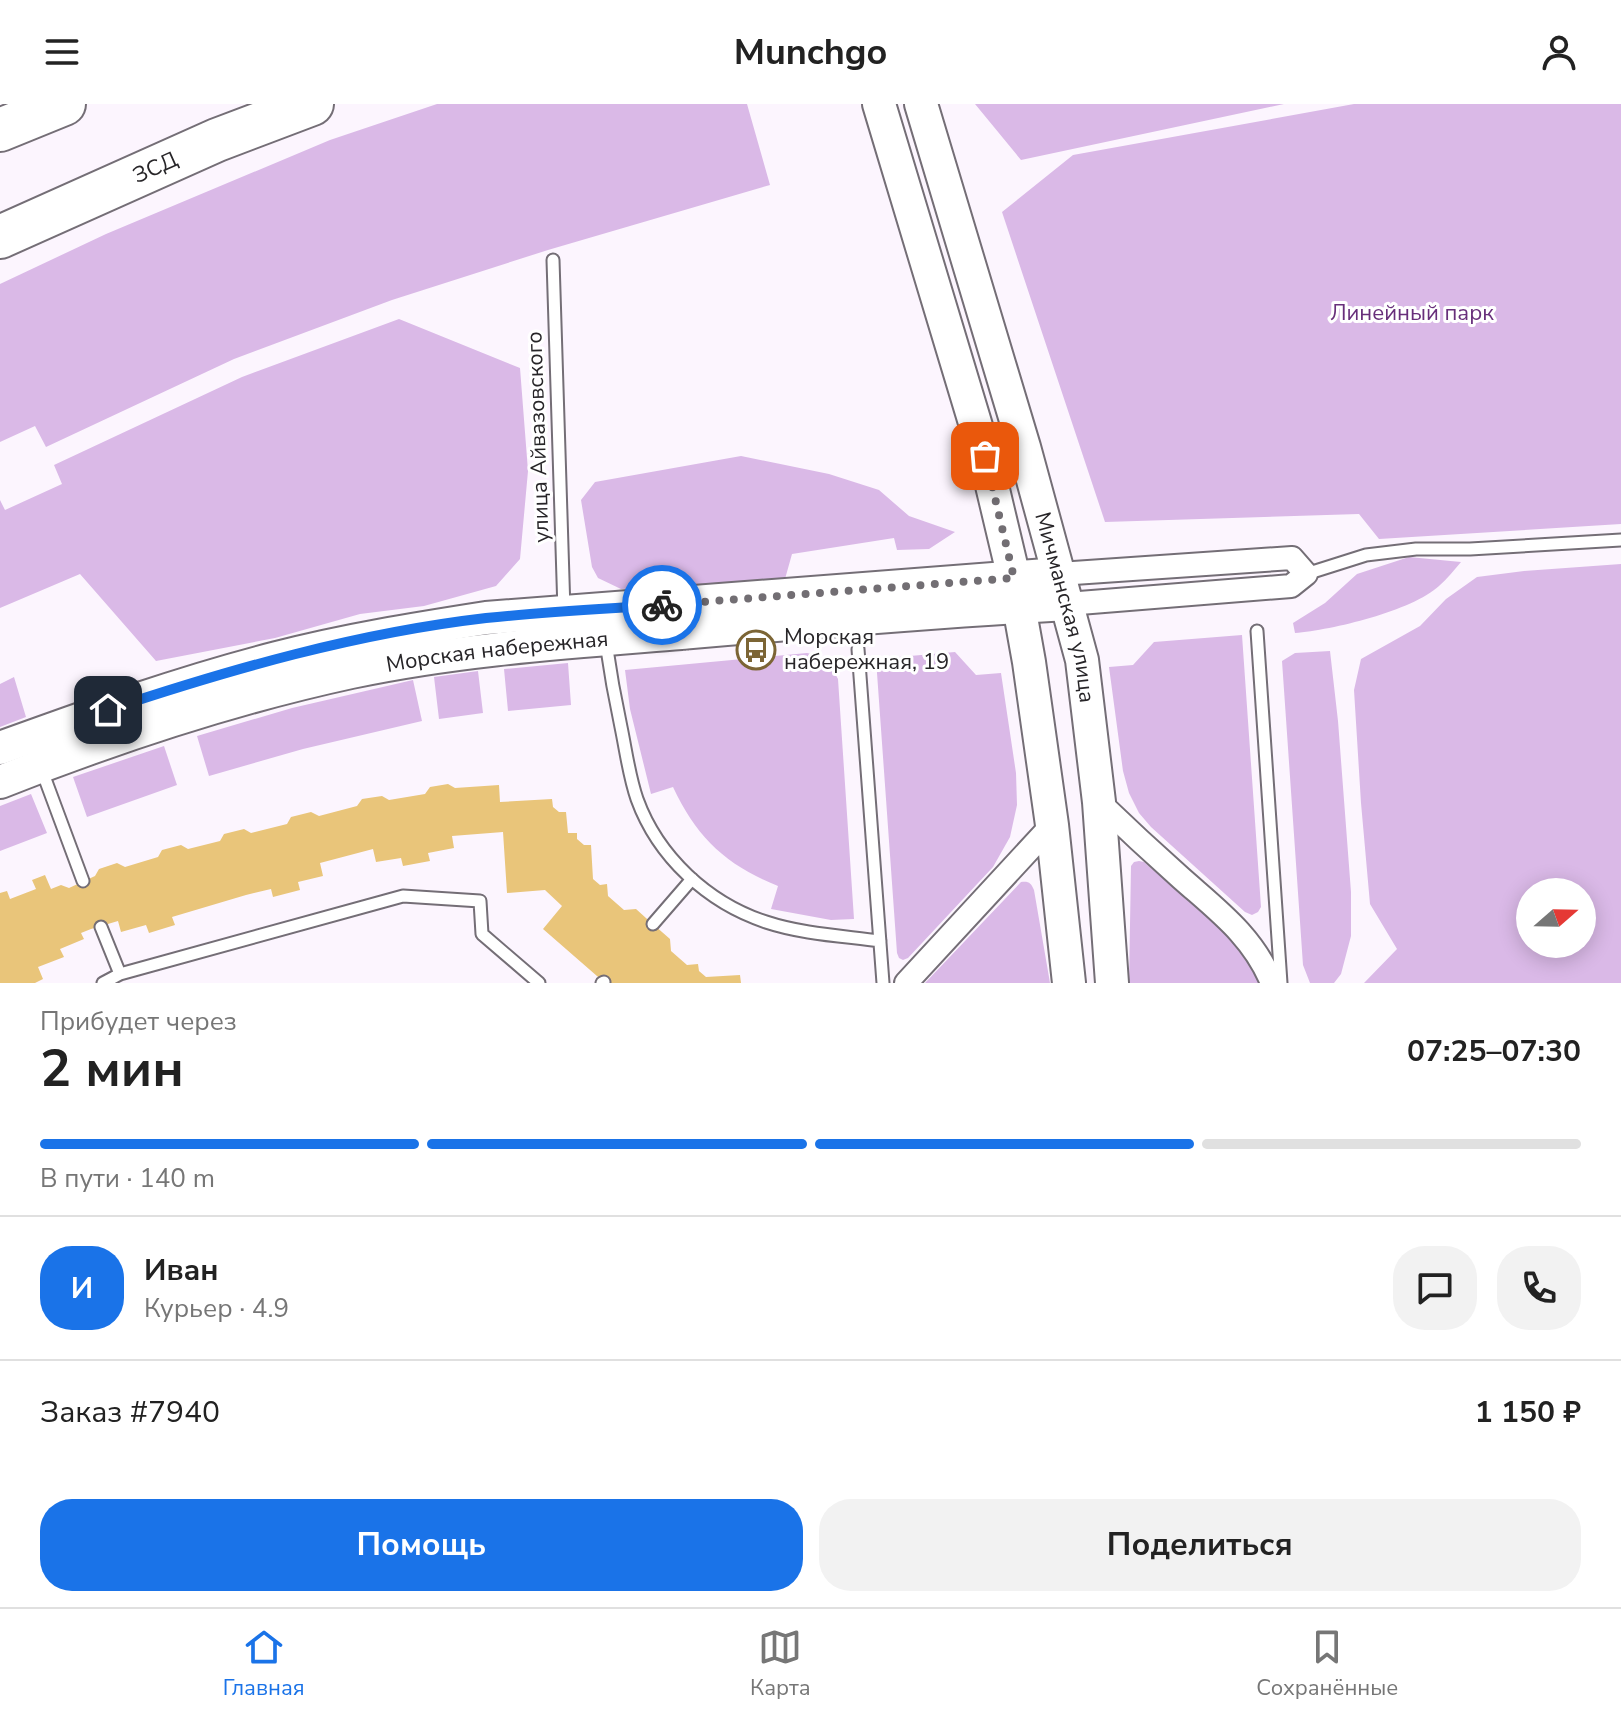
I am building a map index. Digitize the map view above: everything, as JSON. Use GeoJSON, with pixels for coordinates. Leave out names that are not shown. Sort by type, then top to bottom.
{"type":"FeatureCollection","features":[{"type":"Feature","properties":{"kind":"highway"},"geometry":{"type":"LineString","coordinates":[[0,130],[64,104]]}},
{"type":"Feature","properties":{"kind":"highway","name":"ЗСД"},"geometry":{"type":"LineString","coordinates":[[0,237],[217,140],[312,104]]}},
{"type":"Feature","properties":{"kind":"main road","name":"Мичманская улица"},"geometry":{"type":"LineString","coordinates":[[879,104],[985,456],[1017,592],[1052,825],[1069,983]]}},
{"type":"Feature","properties":{"kind":"main road","name":"Мичманская улица"},"geometry":{"type":"LineString","coordinates":[[921,104],[1024,447],[1082,660],[1099,802],[1112,983]]}},
{"type":"Feature","properties":{"kind":"main road","name":"Морская набережная"},"geometry":{"type":"LineString","coordinates":[[0,748],[35,752],[169,721],[353,672],[490,649],[564,627],[953,610],[1017,592],[1063,589]]}},
{"type":"Feature","properties":{"kind":"main road","name":"Морская набережная"},"geometry":{"type":"LineString","coordinates":[[0,782],[35,752]]}},
{"type":"Feature","properties":{"kind":"street","name":"Морская набережная"},"geometry":{"type":"LineString","coordinates":[[1292,558],[1306,574],[1291,586],[1063,589],[1292,558]]}},
{"type":"Feature","properties":{"kind":"street"},"geometry":{"type":"LineString","coordinates":[[1099,802],[1242,933],[1260,957],[1272,983]]}},
{"type":"Feature","properties":{"kind":"street"},"geometry":{"type":"LineString","coordinates":[[906,983],[1052,825]]}},
{"type":"Feature","properties":{"kind":"lane","name":"улица Айвазовского"},"geometry":{"type":"LineString","coordinates":[[553,260],[564,627]]}},
{"type":"Feature","properties":{"kind":"lane"},"geometry":{"type":"LineString","coordinates":[[1306,574],[1366,555],[1416,549],[1621,540]]}},
{"type":"Feature","properties":{"kind":"lane"},"geometry":{"type":"LineString","coordinates":[[604,624],[618,712],[637,799],[667,853],[692,879],[738,911],[797,929],[880,941]]}},
{"type":"Feature","properties":{"kind":"lane"},"geometry":{"type":"LineString","coordinates":[[1257,631],[1281,983]]}},
{"type":"Feature","properties":{"kind":"lane"},"geometry":{"type":"LineString","coordinates":[[858,649],[883,983]]}},
{"type":"Feature","properties":{"kind":"lane"},"geometry":{"type":"LineString","coordinates":[[35,752],[83,881]]}},
{"type":"Feature","properties":{"kind":"lane"},"geometry":{"type":"LineString","coordinates":[[653,924],[692,879]]}},
{"type":"Feature","properties":{"kind":"lane"},"geometry":{"type":"LineString","coordinates":[[103,983],[120,974],[403,896],[480,901],[482,934],[539,983]]}},
{"type":"Feature","properties":{"kind":"lane"},"geometry":{"type":"LineString","coordinates":[[101,927],[120,974]]}},
{"type":"Feature","properties":{"kind":"green space"},"geometry":{"type":"Polygon","coordinates":[[[437,104],[747,104],[770,185],[548,250],[392,300],[234,359],[46,447],[35,426],[0,442],[0,284],[106,234],[330,140],[437,104]]]}},
{"type":"Feature","properties":{"kind":"green space"},"geometry":{"type":"Polygon","coordinates":[[[975,104],[1284,104],[1021,160],[975,104]]]}},
{"type":"Feature","properties":{"kind":"green space","name":"Линейный парк"},"geometry":{"type":"Polygon","coordinates":[[[1354,104],[1621,104],[1621,524],[1379,539],[1359,514],[1105,522],[1002,212],[1073,155],[1354,104]]]}},
{"type":"Feature","properties":{"kind":"green space"},"geometry":{"type":"Polygon","coordinates":[[[399,319],[520,368],[528,471],[520,559],[496,586],[424,606],[360,614],[275,638],[156,661],[80,574],[0,608],[0,500],[5,510],[62,484],[54,465],[242,377],[399,319]]]}},
{"type":"Feature","properties":{"kind":"green space"},"geometry":{"type":"Polygon","coordinates":[[[741,456],[829,474],[879,490],[909,516],[955,532],[929,549],[897,550],[894,538],[792,554],[785,579],[621,589],[598,578],[592,567],[581,500],[595,482],[741,456]]]}},
{"type":"Feature","properties":{"kind":"green space"},"geometry":{"type":"Polygon","coordinates":[[[1409,557],[1461,562],[1439,586],[1410,603],[1350,623],[1295,633],[1293,623],[1325,603],[1357,574],[1409,557]]]}},
{"type":"Feature","properties":{"kind":"green space"},"geometry":{"type":"Polygon","coordinates":[[[1621,564],[1621,983],[1364,983],[1397,949],[1370,904],[1354,690],[1361,659],[1420,626],[1446,599],[1477,577],[1621,564]]]}},
{"type":"Feature","properties":{"kind":"green space"},"geometry":{"type":"Polygon","coordinates":[[[1242,635],[1261,907],[1252,915],[1245,912],[1139,813],[1123,771],[1109,667],[1133,665],[1154,642],[1242,635]]]}},
{"type":"Feature","properties":{"kind":"green space"},"geometry":{"type":"Polygon","coordinates":[[[1330,651],[1351,892],[1351,936],[1341,974],[1334,983],[1310,983],[1303,965],[1282,661],[1295,653],[1330,651]]]}},
{"type":"Feature","properties":{"kind":"green space"},"geometry":{"type":"Polygon","coordinates":[[[955,652],[976,675],[1001,673],[1016,773],[1017,805],[1010,837],[993,867],[903,960],[897,953],[876,659],[955,652]]]}},
{"type":"Feature","properties":{"kind":"green space"},"geometry":{"type":"Polygon","coordinates":[[[807,653],[826,662],[838,679],[854,919],[831,920],[771,909],[778,886],[743,869],[715,848],[692,821],[673,787],[651,794],[630,709],[625,670],[807,653]]]}},
{"type":"Feature","properties":{"kind":"green space"},"geometry":{"type":"Polygon","coordinates":[[[568,663],[571,705],[508,711],[504,669],[568,663]]]}},
{"type":"Feature","properties":{"kind":"green space"},"geometry":{"type":"Polygon","coordinates":[[[478,671],[483,713],[439,719],[434,677],[478,671]]]}},
{"type":"Feature","properties":{"kind":"green space"},"geometry":{"type":"Polygon","coordinates":[[[14,677],[26,717],[0,727],[0,684],[14,677]]]}},
{"type":"Feature","properties":{"kind":"green space"},"geometry":{"type":"Polygon","coordinates":[[[413,680],[422,721],[303,749],[209,776],[197,736],[292,708],[413,680]]]}},
{"type":"Feature","properties":{"kind":"green space"},"geometry":{"type":"Polygon","coordinates":[[[164,746],[177,785],[87,817],[73,777],[164,746]]]}},
{"type":"Feature","properties":{"kind":"green space"},"geometry":{"type":"Polygon","coordinates":[[[31,794],[47,833],[0,851],[0,806],[31,794]]]}},
{"type":"Feature","properties":{"kind":"green space"},"geometry":{"type":"Polygon","coordinates":[[[1139,861],[1192,902],[1226,934],[1252,966],[1259,983],[1129,983],[1131,866],[1139,861]]]}},
{"type":"Feature","properties":{"kind":"green space"},"geometry":{"type":"Polygon","coordinates":[[[1021,882],[1029,883],[1034,890],[1050,983],[925,983],[1021,882]]]}},
{"type":"Feature","properties":{"kind":"building"},"geometry":{"type":"Polygon","coordinates":[[[448,784],[455,788],[499,785],[500,802],[552,799],[553,807],[559,812],[566,812],[568,833],[577,833],[577,839],[584,845],[591,845],[593,879],[600,885],[607,884],[608,896],[624,910],[636,909],[670,939],[671,951],[687,965],[698,964],[699,971],[706,977],[740,975],[741,983],[605,983],[543,929],[562,906],[545,890],[507,893],[503,832],[452,836],[454,848],[428,853],[430,861],[403,866],[401,858],[376,862],[373,849],[320,863],[323,876],[298,882],[300,890],[273,897],[271,889],[246,895],[172,917],[175,925],[149,933],[146,925],[121,932],[118,921],[91,929],[81,933],[84,939],[60,949],[64,957],[38,967],[43,979],[35,983],[0,983],[0,893],[7,891],[10,899],[36,889],[32,880],[45,875],[51,889],[61,885],[69,888],[95,876],[99,869],[117,863],[125,867],[158,857],[162,850],[181,845],[188,849],[220,841],[224,834],[244,829],[251,833],[287,824],[291,817],[311,812],[319,816],[357,806],[362,799],[382,796],[389,800],[425,794],[430,787],[448,784]]]}},
{"type":"Feature","properties":{"kind":"way so far"},"geometry":{"type":"LineString","coordinates":[[662,605],[1014,578],[985,456]]}},
{"type":"Feature","properties":{"kind":"place","name":"Морская набережная, 19"},"geometry":{"type":"Point","coordinates":[756,650]}},
{"type":"Feature","properties":{"kind":"route"},"geometry":{"type":"LineString","coordinates":[[108,710],[278,658],[416,629],[486,618],[662,605]]}}]}
